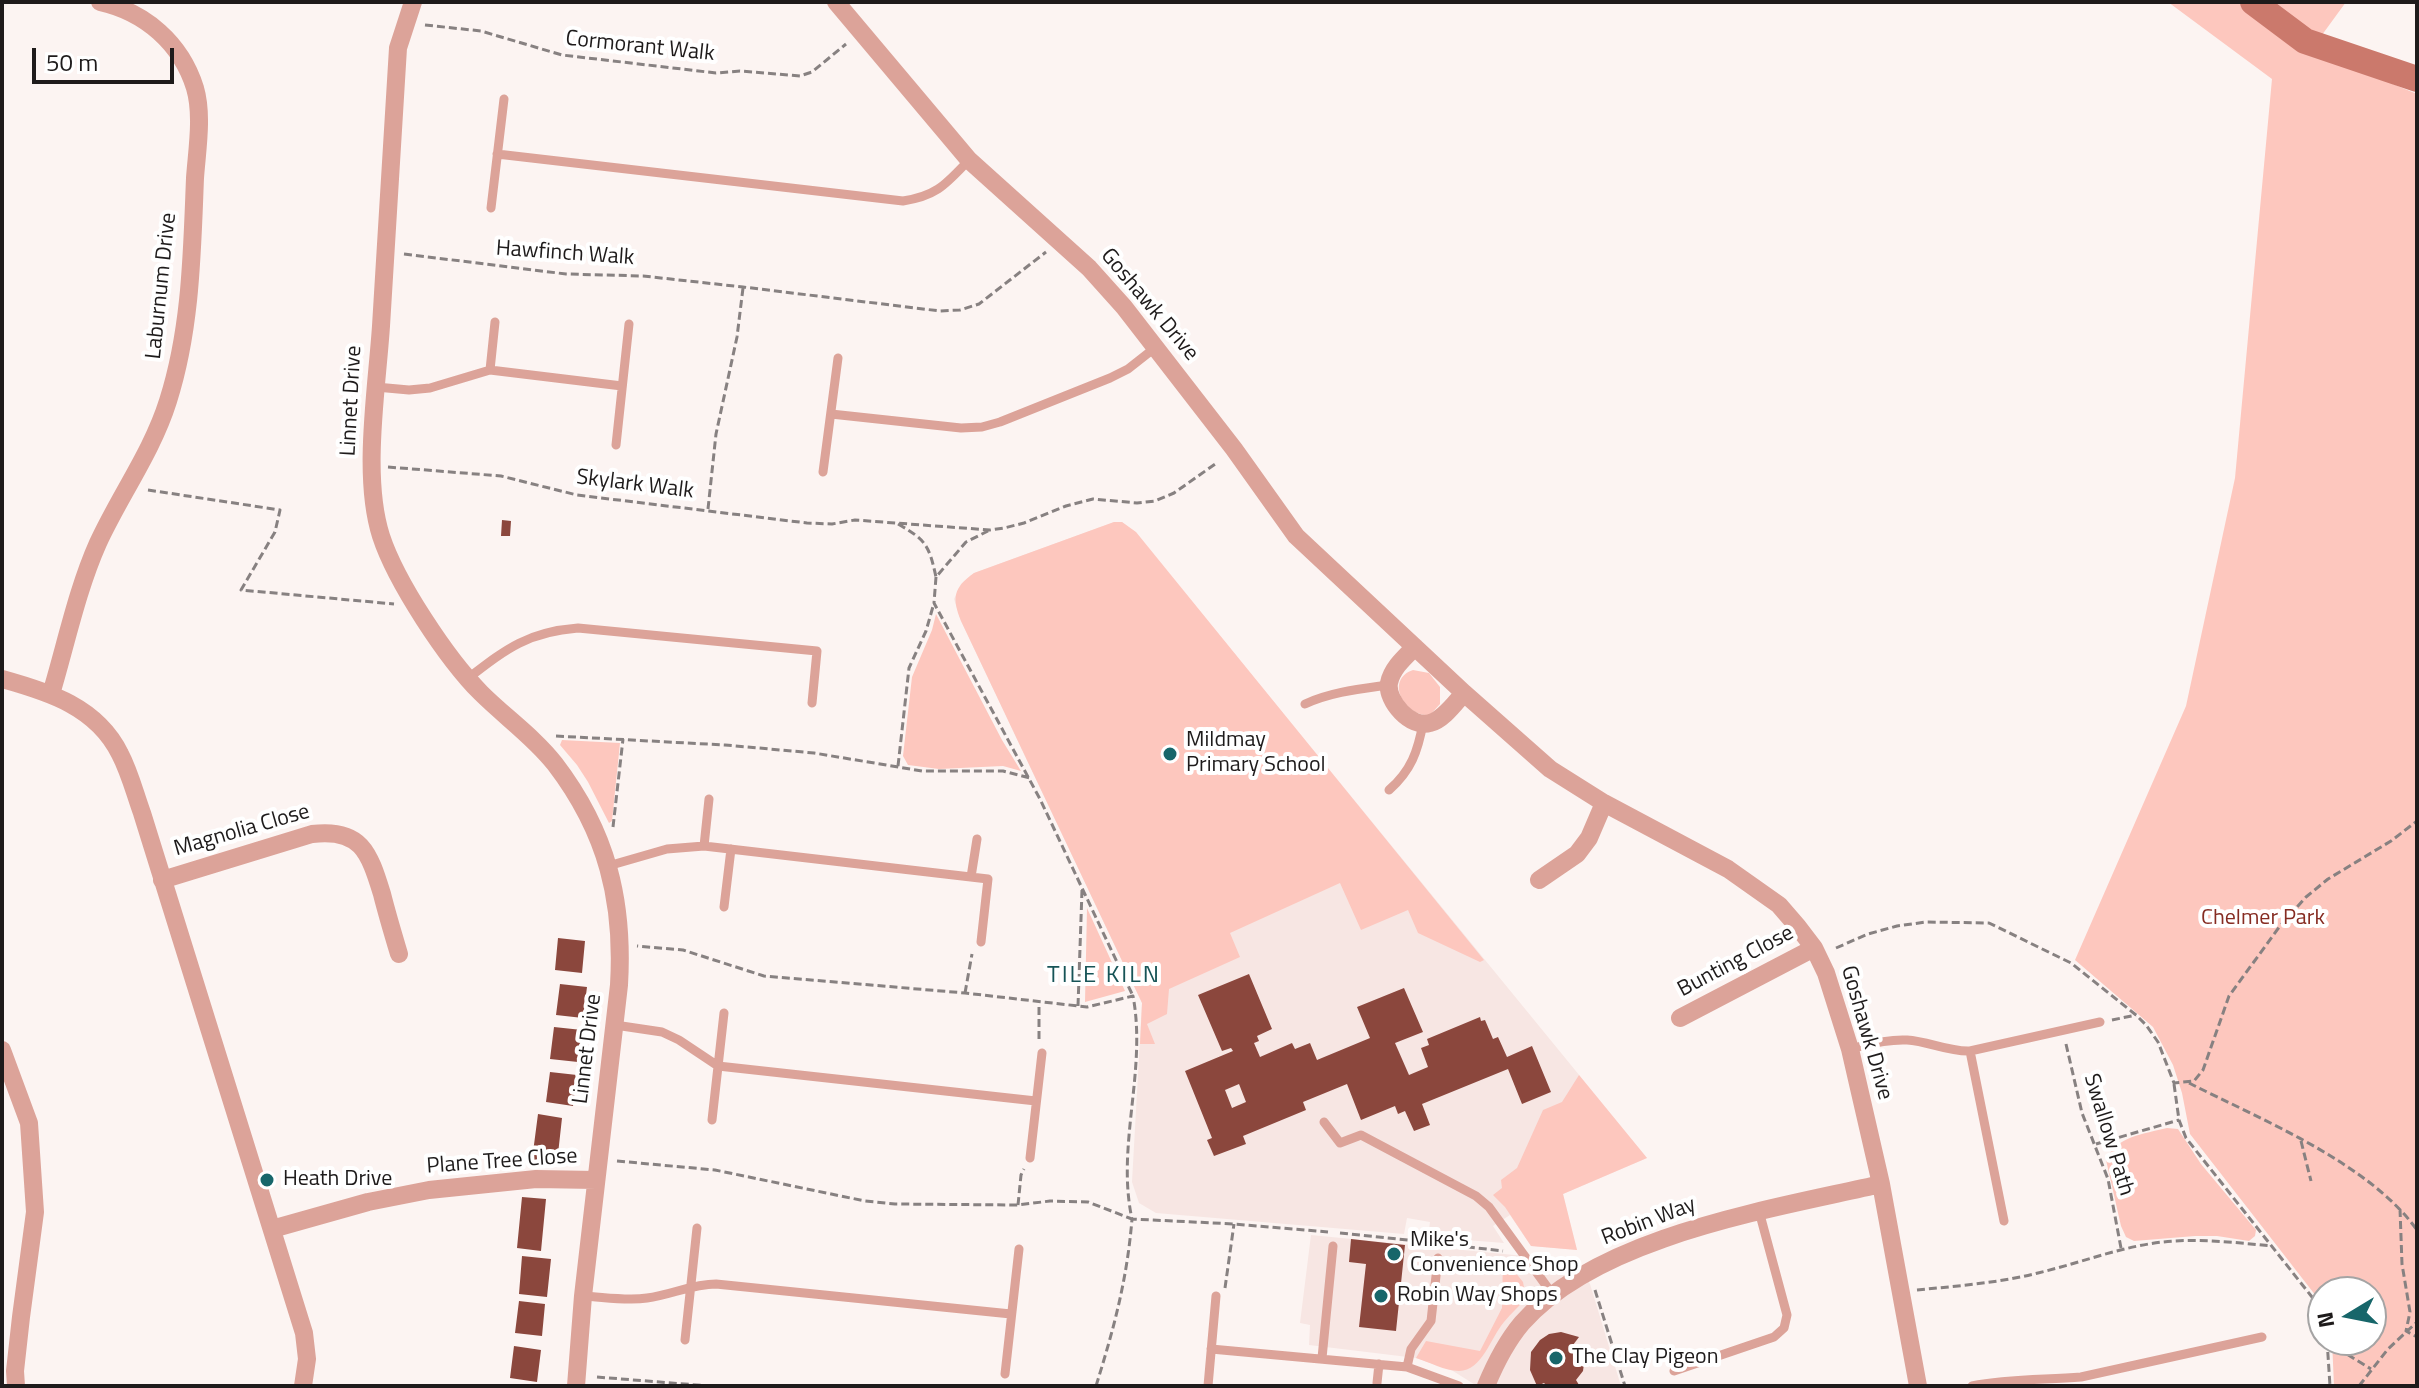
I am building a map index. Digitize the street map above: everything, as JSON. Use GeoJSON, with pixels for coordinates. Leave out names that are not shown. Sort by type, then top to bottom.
{"type":"FeatureCollection","features":[{"type":"Feature","properties":{"kind":"main road"},"geometry":{"type":"LineString","coordinates":[[2253,2],[2305,41],[2417,79]]}},
{"type":"Feature","properties":{"kind":"street","name":"Laburnum Drive"},"geometry":{"type":"LineString","coordinates":[[51,694],[97,546],[161,421],[175,378],[182,346],[192,256],[196,91],[183,60],[161,33],[134,14],[100,2]]}},
{"type":"Feature","properties":{"kind":"street","name":"Linnet Drive"},"geometry":{"type":"LineString","coordinates":[[413,2],[398,48],[376,387],[373,501],[391,559],[447,653],[467,679],[541,748],[573,791],[597,836],[608,866],[620,920],[622,946],[576,1381]]}},
{"type":"Feature","properties":{"kind":"street","name":"Goshawk Drive"},"geometry":{"type":"LineString","coordinates":[[836,2],[969,160],[1089,268],[1124,307],[1234,449],[1296,536],[1550,769],[1604,803],[1728,869],[1779,905],[1816,953],[1835,998],[1850,1049],[1881,1184],[1918,1386]]}},
{"type":"Feature","properties":{"kind":"street"},"geometry":{"type":"LineString","coordinates":[[1415,647],[1396,666],[1388,685],[1392,700],[1404,715],[1418,723],[1430,724],[1464,693]]}},
{"type":"Feature","properties":{"kind":"street"},"geometry":{"type":"LineString","coordinates":[[2,679],[51,694],[85,712],[111,738],[120,753],[142,813],[304,1333],[307,1359],[303,1386]]}},
{"type":"Feature","properties":{"kind":"street"},"geometry":{"type":"LineString","coordinates":[[1539,880],[1577,854],[1589,838],[1604,803]]}},
{"type":"Feature","properties":{"kind":"street","name":"Magnolia Close"},"geometry":{"type":"LineString","coordinates":[[162,880],[312,834],[331,832],[345,835],[365,851],[373,866],[399,954]]}},
{"type":"Feature","properties":{"kind":"street","name":"Bunting Close"},"geometry":{"type":"LineString","coordinates":[[1680,1018],[1816,953]]}},
{"type":"Feature","properties":{"kind":"street"},"geometry":{"type":"LineString","coordinates":[[2,1050],[9,1089],[29,1123],[35,1212],[19,1331],[16,1386]]}},
{"type":"Feature","properties":{"kind":"street","name":"Plane Tree Close"},"geometry":{"type":"LineString","coordinates":[[272,1229],[368,1202],[429,1190],[536,1179],[596,1180]]}},
{"type":"Feature","properties":{"kind":"street","name":"Robin Way"},"geometry":{"type":"LineString","coordinates":[[1486,1386],[1499,1355],[1522,1323],[1553,1295],[1588,1272],[1661,1240],[1706,1225],[1881,1184]]}},
{"type":"Feature","properties":{"kind":"lane"},"geometry":{"type":"LineString","coordinates":[[491,208],[504,99]]}},
{"type":"Feature","properties":{"kind":"lane"},"geometry":{"type":"LineString","coordinates":[[497,154],[903,201],[925,198],[949,181],[969,160]]}},
{"type":"Feature","properties":{"kind":"lane"},"geometry":{"type":"LineString","coordinates":[[490,370],[495,322]]}},
{"type":"Feature","properties":{"kind":"lane"},"geometry":{"type":"LineString","coordinates":[[616,445],[629,324]]}},
{"type":"Feature","properties":{"kind":"lane"},"geometry":{"type":"LineString","coordinates":[[831,414],[961,428],[982,427],[1110,378],[1128,369],[1156,347]]}},
{"type":"Feature","properties":{"kind":"lane"},"geometry":{"type":"LineString","coordinates":[[823,472],[838,358]]}},
{"type":"Feature","properties":{"kind":"lane"},"geometry":{"type":"LineString","coordinates":[[376,387],[430,388],[490,370],[622,386]]}},
{"type":"Feature","properties":{"kind":"lane"},"geometry":{"type":"LineString","coordinates":[[467,679],[502,652],[533,636],[578,628],[817,651],[812,703]]}},
{"type":"Feature","properties":{"kind":"lane"},"geometry":{"type":"LineString","coordinates":[[1305,704],[1319,698],[1388,685]]}},
{"type":"Feature","properties":{"kind":"lane"},"geometry":{"type":"LineString","coordinates":[[1389,790],[1411,767],[1419,747],[1423,723]]}},
{"type":"Feature","properties":{"kind":"lane"},"geometry":{"type":"LineString","coordinates":[[704,846],[709,799]]}},
{"type":"Feature","properties":{"kind":"lane"},"geometry":{"type":"LineString","coordinates":[[971,877],[977,839]]}},
{"type":"Feature","properties":{"kind":"lane"},"geometry":{"type":"LineString","coordinates":[[608,866],[667,849],[704,846],[988,879],[981,942]]}},
{"type":"Feature","properties":{"kind":"lane"},"geometry":{"type":"LineString","coordinates":[[724,907],[731,849]]}},
{"type":"Feature","properties":{"kind":"lane"},"geometry":{"type":"LineString","coordinates":[[712,1120],[724,1013]]}},
{"type":"Feature","properties":{"kind":"lane"},"geometry":{"type":"LineString","coordinates":[[1850,1049],[1908,1040],[1956,1051],[1970,1051],[2100,1022]]}},
{"type":"Feature","properties":{"kind":"lane"},"geometry":{"type":"LineString","coordinates":[[615,1025],[662,1032],[718,1066],[1036,1101]]}},
{"type":"Feature","properties":{"kind":"lane"},"geometry":{"type":"LineString","coordinates":[[1970,1051],[2004,1221]]}},
{"type":"Feature","properties":{"kind":"lane"},"geometry":{"type":"LineString","coordinates":[[1030,1158],[1042,1053]]}},
{"type":"Feature","properties":{"kind":"lane"},"geometry":{"type":"LineString","coordinates":[[1324,1122],[1340,1143],[1361,1135],[1476,1196],[1501,1221],[1553,1295]]}},
{"type":"Feature","properties":{"kind":"lane"},"geometry":{"type":"LineString","coordinates":[[1674,1371],[1774,1337],[1784,1328],[1787,1315],[1759,1211]]}},
{"type":"Feature","properties":{"kind":"lane"},"geometry":{"type":"LineString","coordinates":[[685,1340],[697,1228]]}},
{"type":"Feature","properties":{"kind":"lane"},"geometry":{"type":"LineString","coordinates":[[1322,1358],[1333,1246]]}},
{"type":"Feature","properties":{"kind":"lane"},"geometry":{"type":"LineString","coordinates":[[1005,1374],[1019,1249]]}},
{"type":"Feature","properties":{"kind":"lane"},"geometry":{"type":"LineString","coordinates":[[1407,1367],[1411,1349],[1431,1321],[1438,1258]]}},
{"type":"Feature","properties":{"kind":"lane"},"geometry":{"type":"LineString","coordinates":[[583,1296],[629,1300],[716,1284],[1011,1314]]}},
{"type":"Feature","properties":{"kind":"lane"},"geometry":{"type":"LineString","coordinates":[[1208,1386],[1216,1296]]}},
{"type":"Feature","properties":{"kind":"lane"},"geometry":{"type":"LineString","coordinates":[[1972,1386],[2002,1380],[2081,1377],[2262,1337]]}},
{"type":"Feature","properties":{"kind":"lane"},"geometry":{"type":"LineString","coordinates":[[1211,1349],[1407,1367],[1459,1386]]}},
{"type":"Feature","properties":{"kind":"lane"},"geometry":{"type":"LineString","coordinates":[[1377,1383],[1379,1364]]}},
{"type":"Feature","properties":{"kind":"path","name":"Cormorant Walk"},"geometry":{"type":"LineString","coordinates":[[404,23],[481,31],[562,55],[716,73],[740,71],[800,76],[826,62],[860,31]]}},
{"type":"Feature","properties":{"kind":"path","name":"Hawfinch Walk"},"geometry":{"type":"LineString","coordinates":[[385,252],[566,274],[643,276],[940,311],[960,310],[979,304],[1059,242]]}},
{"type":"Feature","properties":{"kind":"path"},"geometry":{"type":"LineString","coordinates":[[708,509],[716,434],[737,337],[743,287]]}},
{"type":"Feature","properties":{"kind":"path","name":"Skylark Walk"},"geometry":{"type":"LineString","coordinates":[[936,577],[966,542],[990,530],[1024,523],[1093,499],[1137,503],[1155,501],[1184,487],[1234,449]]}},
{"type":"Feature","properties":{"kind":"path","name":"Skylark Walk"},"geometry":{"type":"LineString","coordinates":[[372,465],[501,476],[577,495],[807,523],[832,524],[855,520],[990,530]]}},
{"type":"Feature","properties":{"kind":"path"},"geometry":{"type":"LineString","coordinates":[[129,487],[280,510],[275,532],[241,590],[417,606]]}},
{"type":"Feature","properties":{"kind":"path"},"geometry":{"type":"LineString","coordinates":[[895,522],[921,537],[931,555],[936,577],[934,603],[926,631],[909,668],[898,766]]}},
{"type":"Feature","properties":{"kind":"path"},"geometry":{"type":"LineString","coordinates":[[934,603],[1030,778],[1133,996]]}},
{"type":"Feature","properties":{"kind":"path"},"geometry":{"type":"LineString","coordinates":[[541,748],[556,736],[624,739],[814,753],[940,772],[1003,771],[1030,778]]}},
{"type":"Feature","properties":{"kind":"path"},"geometry":{"type":"LineString","coordinates":[[597,836],[613,829],[624,739]]}},
{"type":"Feature","properties":{"kind":"path"},"geometry":{"type":"LineString","coordinates":[[2174,1083],[2194,1081],[2203,1070],[2229,996],[2280,926],[2306,897],[2328,879],[2391,841],[2417,821]]}},
{"type":"Feature","properties":{"kind":"path"},"geometry":{"type":"LineString","coordinates":[[1078,1006],[1083,888]]}},
{"type":"Feature","properties":{"kind":"path"},"geometry":{"type":"LineString","coordinates":[[1816,953],[1897,926],[1926,922],[1989,923],[2071,963],[2146,1025],[2158,1042],[2174,1083],[2179,1120],[2186,1138],[2307,1291]]}},
{"type":"Feature","properties":{"kind":"path"},"geometry":{"type":"LineString","coordinates":[[965,993],[970,956],[981,942]]}},
{"type":"Feature","properties":{"kind":"path"},"geometry":{"type":"LineString","coordinates":[[1039,1003],[1037,1031],[1042,1053]]}},
{"type":"Feature","properties":{"kind":"path"},"geometry":{"type":"LineString","coordinates":[[2100,1022],[2136,1015]]}},
{"type":"Feature","properties":{"kind":"path","name":"Swallow Path"},"geometry":{"type":"LineString","coordinates":[[2063,1031],[2082,1113],[2108,1179],[2121,1248]]}},
{"type":"Feature","properties":{"kind":"path"},"geometry":{"type":"LineString","coordinates":[[2189,1083],[2355,1171],[2400,1209],[2417,1230]]}},
{"type":"Feature","properties":{"kind":"path"},"geometry":{"type":"LineString","coordinates":[[2096,1144],[2179,1120]]}},
{"type":"Feature","properties":{"kind":"path"},"geometry":{"type":"LineString","coordinates":[[2301,1141],[2311,1181]]}},
{"type":"Feature","properties":{"kind":"path"},"geometry":{"type":"LineString","coordinates":[[1018,1205],[1021,1175],[1030,1158]]}},
{"type":"Feature","properties":{"kind":"path"},"geometry":{"type":"LineString","coordinates":[[2400,1209],[2402,1264],[2410,1312],[2406,1331]]}},
{"type":"Feature","properties":{"kind":"path"},"geometry":{"type":"LineString","coordinates":[[1096,1386],[1128,1266],[1132,1219]]}},
{"type":"Feature","properties":{"kind":"path"},"geometry":{"type":"LineString","coordinates":[[1216,1296],[1226,1287],[1234,1224]]}},
{"type":"Feature","properties":{"kind":"path"},"geometry":{"type":"LineString","coordinates":[[1901,1293],[2036,1274],[2121,1248],[2172,1241],[2272,1246]]}},
{"type":"Feature","properties":{"kind":"path"},"geometry":{"type":"LineString","coordinates":[[1588,1272],[1625,1386]]}},
{"type":"Feature","properties":{"kind":"path"},"geometry":{"type":"LineString","coordinates":[[2359,1386],[2371,1369],[2417,1322]]}},
{"type":"Feature","properties":{"kind":"path"},"geometry":{"type":"LineString","coordinates":[[2406,1331],[2417,1337]]}},
{"type":"Feature","properties":{"kind":"path"},"geometry":{"type":"LineString","coordinates":[[2328,1356],[2330,1386]]}},
{"type":"Feature","properties":{"kind":"path"},"geometry":{"type":"LineString","coordinates":[[2351,1356],[2371,1369]]}},
{"type":"Feature","properties":{"kind":"path"},"geometry":{"type":"LineString","coordinates":[[576,1381],[709,1386]]}},
{"type":"Feature","properties":{"kind":"shaded area","name":"Mildmay Primary School"},"geometry":{"type":"Polygon","coordinates":[[[1114,522],[1122,522],[1135,532],[1647,1158],[1563,1194],[1577,1250],[1531,1246],[1510,1215],[1493,1226],[1504,1243],[1428,1237],[1430,1222],[1407,1218],[1404,1234],[1156,1213],[1139,1203],[1132,1182],[1142,1003],[961,621],[954,599],[961,584],[974,573],[1114,522]]]}},
{"type":"Feature","properties":{"kind":"shaded area","name":"Robin Way Shops"},"geometry":{"type":"Polygon","coordinates":[[[1311,1235],[1575,1261],[1590,1284],[1621,1386],[1477,1386],[1453,1371],[1416,1358],[1309,1345],[1310,1325],[1300,1323],[1311,1235]]]}},
{"type":"Feature","properties":{"kind":"green space","name":"Chelmer Park"},"geometry":{"type":"Polygon","coordinates":[[[2168,2],[2346,2],[2311,50],[2417,94],[2417,1386],[2334,1386],[2333,1356],[2387,1356],[2387,1276],[2307,1276],[2307,1284],[2190,1134],[2173,1065],[2153,1027],[2075,960],[2186,706],[2235,478],[2272,79],[2168,2]]]}},
{"type":"Feature","properties":{"kind":"green space"},"geometry":{"type":"Polygon","coordinates":[[[1114,522],[1122,522],[1136,532],[1484,960],[1480,962],[1418,933],[1408,910],[1361,930],[1340,883],[1230,933],[1240,957],[1169,989],[1167,1014],[1147,1024],[1155,1044],[1140,1044],[1142,1003],[956,606],[958,589],[974,573],[1114,522]]]}},
{"type":"Feature","properties":{"kind":"green space"},"geometry":{"type":"Polygon","coordinates":[[[936,614],[1021,771],[1003,766],[939,769],[908,765],[903,756],[912,677],[936,614]]]}},
{"type":"Feature","properties":{"kind":"green space"},"geometry":{"type":"Polygon","coordinates":[[[1413,670],[1429,673],[1440,687],[1440,704],[1430,715],[1413,710],[1401,697],[1400,682],[1404,675],[1413,670]]]}},
{"type":"Feature","properties":{"kind":"green space"},"geometry":{"type":"Polygon","coordinates":[[[562,740],[620,743],[612,821],[609,823],[588,782],[560,745],[562,740]]]}},
{"type":"Feature","properties":{"kind":"green space"},"geometry":{"type":"Polygon","coordinates":[[[1087,908],[1125,991],[1085,1002],[1087,908]]]}},
{"type":"Feature","properties":{"kind":"green space"},"geometry":{"type":"Polygon","coordinates":[[[1579,1075],[1647,1158],[1563,1194],[1577,1250],[1531,1246],[1505,1207],[1493,1195],[1502,1188],[1501,1180],[1517,1168],[1543,1110],[1562,1102],[1579,1075]]]}},
{"type":"Feature","properties":{"kind":"green space"},"geometry":{"type":"Polygon","coordinates":[[[2167,1128],[2178,1129],[2201,1164],[2256,1230],[2249,1241],[2217,1236],[2134,1241],[2126,1237],[2106,1160],[2124,1141],[2167,1128]]]}},
{"type":"Feature","properties":{"kind":"green space"},"geometry":{"type":"Polygon","coordinates":[[[1503,1257],[1523,1282],[1526,1298],[1504,1322],[1480,1359],[1467,1370],[1459,1371],[1416,1358],[1426,1341],[1480,1351],[1502,1308],[1503,1257]]]}},
{"type":"Feature","properties":{"kind":"building"},"geometry":{"type":"Polygon","coordinates":[[[502,520],[511,521],[510,536],[501,536],[502,520]]]}},
{"type":"Feature","properties":{"kind":"building"},"geometry":{"type":"Polygon","coordinates":[[[558,938],[585,941],[582,973],[555,970],[558,938]]]}},
{"type":"Feature","properties":{"kind":"building"},"geometry":{"type":"Polygon","coordinates":[[[1249,974],[1272,1029],[1257,1036],[1259,1041],[1254,1043],[1260,1057],[1292,1043],[1295,1049],[1310,1043],[1317,1060],[1370,1038],[1357,1007],[1404,988],[1423,1032],[1395,1043],[1409,1075],[1428,1067],[1421,1048],[1429,1045],[1427,1039],[1480,1017],[1481,1021],[1485,1020],[1493,1039],[1498,1037],[1507,1057],[1532,1046],[1551,1092],[1522,1104],[1508,1069],[1422,1104],[1430,1125],[1414,1131],[1405,1111],[1398,1114],[1395,1106],[1361,1120],[1347,1084],[1303,1102],[1306,1110],[1243,1136],[1246,1144],[1214,1156],[1207,1140],[1212,1138],[1185,1071],[1233,1051],[1231,1048],[1222,1051],[1198,995],[1249,974]],[[1239,1084],[1225,1090],[1232,1108],[1246,1102],[1239,1084]]]}},
{"type":"Feature","properties":{"kind":"building"},"geometry":{"type":"Polygon","coordinates":[[[560,984],[587,987],[583,1018],[556,1015],[560,984]]]}},
{"type":"Feature","properties":{"kind":"building"},"geometry":{"type":"Polygon","coordinates":[[[554,1027],[582,1030],[578,1062],[550,1059],[554,1027]]]}},
{"type":"Feature","properties":{"kind":"building"},"geometry":{"type":"Polygon","coordinates":[[[550,1072],[577,1075],[573,1106],[546,1102],[550,1072]]]}},
{"type":"Feature","properties":{"kind":"building"},"geometry":{"type":"Polygon","coordinates":[[[538,1114],[562,1118],[557,1163],[532,1160],[538,1114]]]}},
{"type":"Feature","properties":{"kind":"building"},"geometry":{"type":"Polygon","coordinates":[[[522,1197],[546,1199],[541,1251],[517,1248],[522,1197]]]}},
{"type":"Feature","properties":{"kind":"building","name":"Robin Way Shops"},"geometry":{"type":"Polygon","coordinates":[[[1351,1239],[1405,1245],[1396,1331],[1359,1327],[1366,1264],[1349,1262],[1351,1239]]]}},
{"type":"Feature","properties":{"kind":"building"},"geometry":{"type":"Polygon","coordinates":[[[522,1256],[551,1259],[547,1297],[519,1294],[522,1256]]]}},
{"type":"Feature","properties":{"kind":"building"},"geometry":{"type":"Polygon","coordinates":[[[519,1301],[545,1304],[542,1336],[515,1333],[519,1301]]]}},
{"type":"Feature","properties":{"kind":"building","name":"The Clay Pigeon"},"geometry":{"type":"Polygon","coordinates":[[[1561,1332],[1579,1337],[1573,1345],[1583,1355],[1583,1371],[1576,1380],[1579,1385],[1547,1386],[1544,1383],[1537,1386],[1530,1370],[1531,1352],[1549,1334],[1561,1332]]]}},
{"type":"Feature","properties":{"kind":"building"},"geometry":{"type":"Polygon","coordinates":[[[514,1346],[541,1350],[537,1382],[510,1378],[514,1346]]]}},
{"type":"Feature","properties":{"kind":"place","name":"Mildmay Primary School"},"geometry":{"type":"Point","coordinates":[1170,754]}},
{"type":"Feature","properties":{"kind":"place","name":"Heath Drive"},"geometry":{"type":"Point","coordinates":[267,1180]}},
{"type":"Feature","properties":{"kind":"place","name":"Mike's Convenience Shop"},"geometry":{"type":"Point","coordinates":[1394,1254]}},
{"type":"Feature","properties":{"kind":"place","name":"Robin Way Shops"},"geometry":{"type":"Point","coordinates":[1381,1296]}},
{"type":"Feature","properties":{"kind":"place","name":"The Clay Pigeon"},"geometry":{"type":"Point","coordinates":[1556,1358]}},
{"type":"Feature","properties":{"kind":"district","name":"TILE KILN"},"geometry":{"type":"Point","coordinates":[1104,976]}}]}
